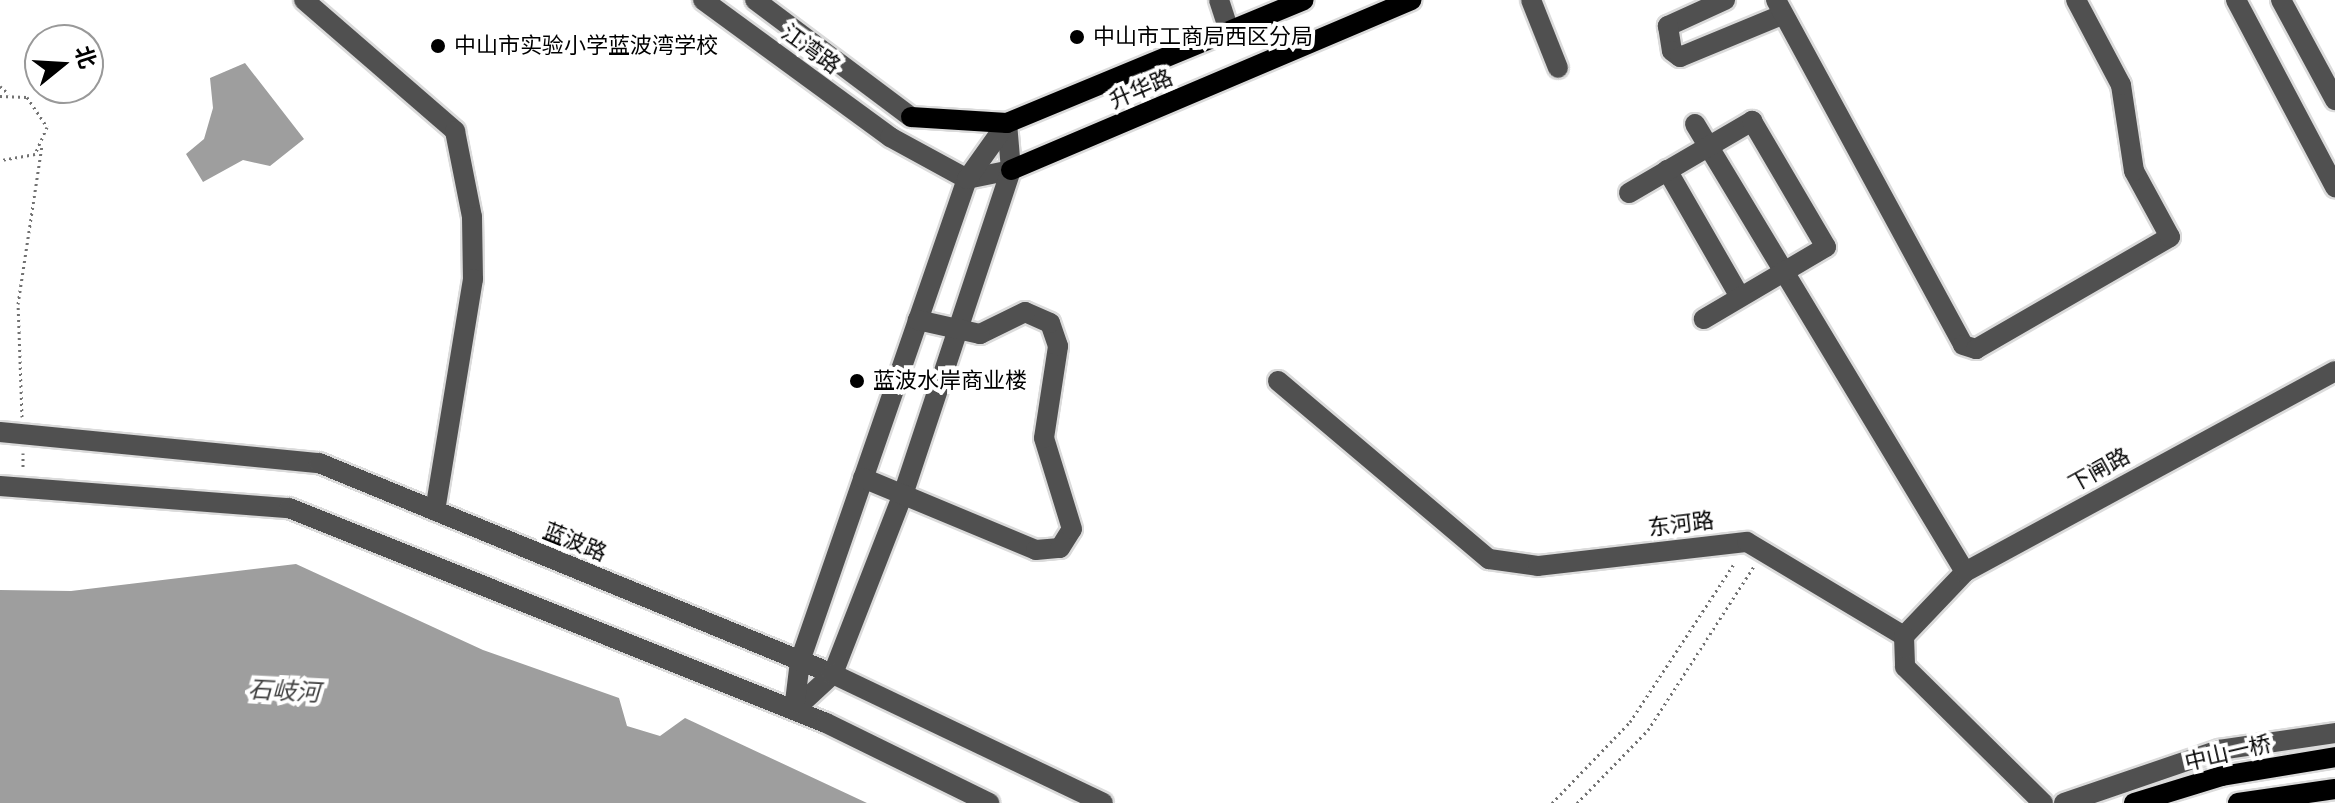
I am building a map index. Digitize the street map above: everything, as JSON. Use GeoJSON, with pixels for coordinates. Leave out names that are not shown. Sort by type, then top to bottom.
{"type":"FeatureCollection","features":[{"type":"Feature","properties":{"kind":"main road","name":"升华路"},"geometry":{"type":"LineString","coordinates":[[911,117],[1007,123],[1304,0]]}},
{"type":"Feature","properties":{"kind":"main road","name":"升华路"},"geometry":{"type":"LineString","coordinates":[[1011,170],[1411,0]]}},
{"type":"Feature","properties":{"kind":"main road","name":"中山一桥"},"geometry":{"type":"LineString","coordinates":[[2134,803],[2222,776],[2335,757]]}},
{"type":"Feature","properties":{"kind":"main road"},"geometry":{"type":"LineString","coordinates":[[2238,803],[2335,789]]}},
{"type":"Feature","properties":{"kind":"street"},"geometry":{"type":"LineString","coordinates":[[304,0],[455,131],[472,217],[473,279],[435,511]]}},
{"type":"Feature","properties":{"kind":"street","name":"江湾路"},"geometry":{"type":"LineString","coordinates":[[703,0],[890,137],[967,179]]}},
{"type":"Feature","properties":{"kind":"street","name":"江湾路"},"geometry":{"type":"LineString","coordinates":[[755,0],[911,117]]}},
{"type":"Feature","properties":{"kind":"street"},"geometry":{"type":"LineString","coordinates":[[1219,0],[1229,30]]}},
{"type":"Feature","properties":{"kind":"street"},"geometry":{"type":"LineString","coordinates":[[1531,0],[1558,68]]}},
{"type":"Feature","properties":{"kind":"street"},"geometry":{"type":"LineString","coordinates":[[1725,0],[1668,26],[1672,51],[1680,57],[1779,8],[1963,345],[1976,349],[2170,237],[2134,171],[2121,85],[2076,0]]}},
{"type":"Feature","properties":{"kind":"street"},"geometry":{"type":"LineString","coordinates":[[2236,0],[2335,187]]}},
{"type":"Feature","properties":{"kind":"street"},"geometry":{"type":"LineString","coordinates":[[2281,0],[2335,100]]}},
{"type":"Feature","properties":{"kind":"street"},"geometry":{"type":"LineString","coordinates":[[1629,193],[1752,121],[1826,247],[1704,319]]}},
{"type":"Feature","properties":{"kind":"street"},"geometry":{"type":"LineString","coordinates":[[794,710],[833,674],[903,494],[1011,170],[1007,123]]}},
{"type":"Feature","properties":{"kind":"street"},"geometry":{"type":"LineString","coordinates":[[794,710],[800,661],[967,179],[1007,123]]}},
{"type":"Feature","properties":{"kind":"street"},"geometry":{"type":"LineString","coordinates":[[1695,124],[1781,273],[1965,572]]}},
{"type":"Feature","properties":{"kind":"street","name":"升华路"},"geometry":{"type":"LineString","coordinates":[[967,179],[1011,170]]}},
{"type":"Feature","properties":{"kind":"street"},"geometry":{"type":"LineString","coordinates":[[1667,170],[1740,297]]}},
{"type":"Feature","properties":{"kind":"street"},"geometry":{"type":"LineString","coordinates":[[863,478],[1036,550],[1060,548],[1072,529],[1044,438],[1058,346],[1050,323],[1025,312],[980,334],[918,320]]}},
{"type":"Feature","properties":{"kind":"street","name":"下闸路"},"geometry":{"type":"LineString","coordinates":[[1904,636],[1965,572],[2335,371]]}},
{"type":"Feature","properties":{"kind":"street","name":"东河路"},"geometry":{"type":"LineString","coordinates":[[1278,381],[1489,559],[1538,566],[1755,546]]}},
{"type":"Feature","properties":{"kind":"street","name":"蓝波路"},"geometry":{"type":"LineString","coordinates":[[0,432],[319,463],[833,674],[1103,803]]}},
{"type":"Feature","properties":{"kind":"street"},"geometry":{"type":"LineString","coordinates":[[0,486],[289,508],[794,710],[989,803]]}},
{"type":"Feature","properties":{"kind":"street"},"geometry":{"type":"LineString","coordinates":[[1755,546],[1904,636],[1905,667],[2043,803]]}},
{"type":"Feature","properties":{"kind":"street"},"geometry":{"type":"LineString","coordinates":[[2064,803],[2219,750],[2335,733]]}},
{"type":"Feature","properties":{"kind":"path"},"geometry":{"type":"LineString","coordinates":[[0,86],[9,94],[41,109],[42,145],[18,304],[24,489]]}},
{"type":"Feature","properties":{"kind":"path"},"geometry":{"type":"LineString","coordinates":[[0,96],[9,94]]}},
{"type":"Feature","properties":{"kind":"path"},"geometry":{"type":"LineString","coordinates":[[0,160],[26,160],[42,145]]}},
{"type":"Feature","properties":{"kind":"path"},"geometry":{"type":"LineString","coordinates":[[1552,803],[1630,722],[1755,546]]}},
{"type":"Feature","properties":{"kind":"path"},"geometry":{"type":"LineString","coordinates":[[1577,803],[1648,730],[1755,546]]}},
{"type":"Feature","properties":{"kind":"water"},"geometry":{"type":"Polygon","coordinates":[[[245,63],[304,139],[270,166],[243,160],[203,182],[186,154],[204,139],[213,108],[210,78],[245,63]]]}},
{"type":"Feature","properties":{"kind":"water","name":"石岐河"},"geometry":{"type":"Polygon","coordinates":[[[296,564],[483,650],[619,698],[627,726],[660,736],[685,718],[867,803],[0,803],[0,590],[71,591],[296,564]]]}},
{"type":"Feature","properties":{"kind":"place","name":"中山市工商局西区分局"},"geometry":{"type":"Point","coordinates":[1077,37]}},
{"type":"Feature","properties":{"kind":"place","name":"中山市实验小学蓝波湾学校"},"geometry":{"type":"Point","coordinates":[438,46]}},
{"type":"Feature","properties":{"kind":"place","name":"蓝波水岸商业楼"},"geometry":{"type":"Point","coordinates":[857,381]}}]}
